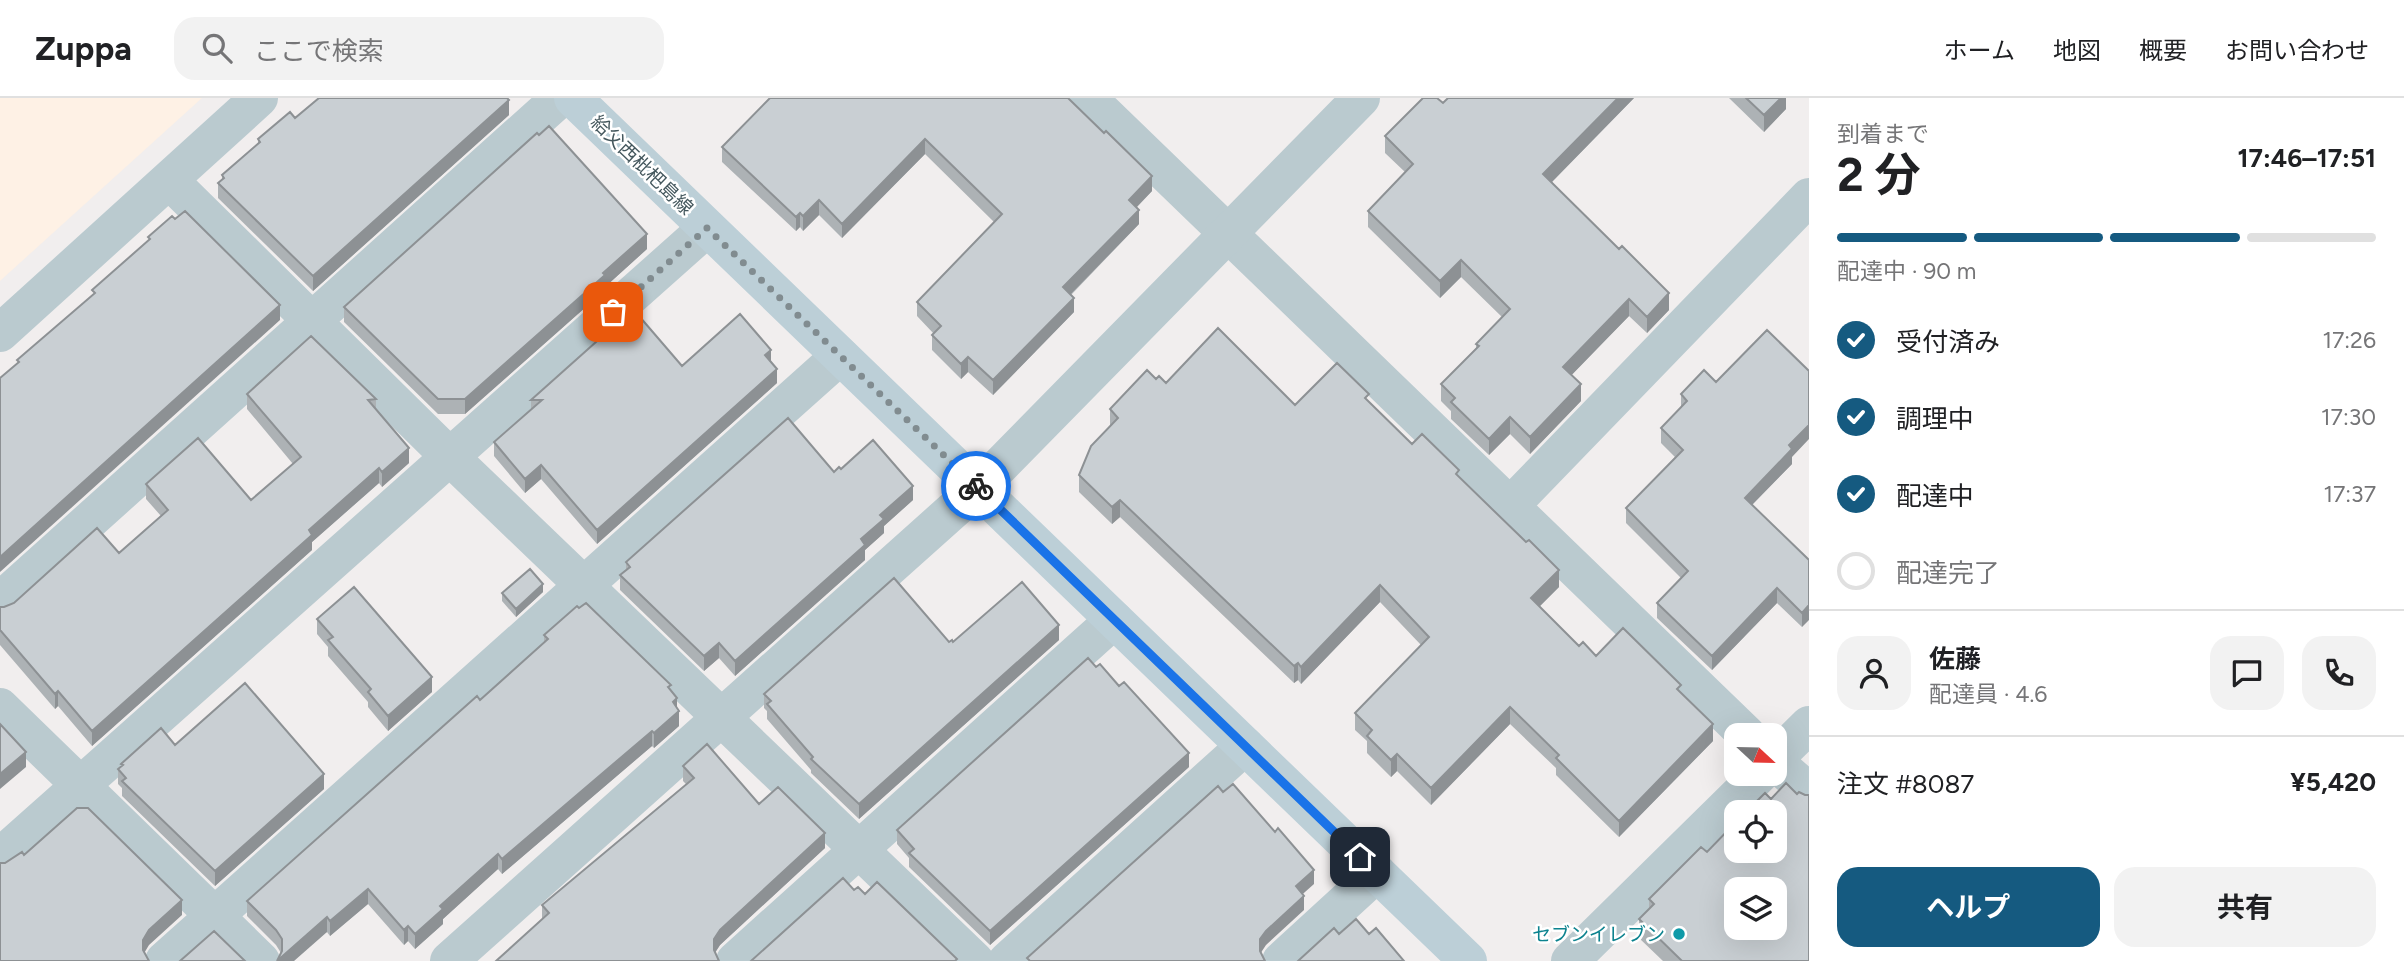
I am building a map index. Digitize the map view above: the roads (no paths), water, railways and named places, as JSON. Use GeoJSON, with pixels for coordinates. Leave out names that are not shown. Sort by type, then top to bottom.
{"type":"FeatureCollection","features":[{"type":"Feature","properties":{"kind":"main road","name":"給父西枇杷島線"},"geometry":{"type":"LineString","coordinates":[[573,98],[1468,961]]}},
{"type":"Feature","properties":{"kind":"street"},"geometry":{"type":"LineString","coordinates":[[0,333],[259,98]]}},
{"type":"Feature","properties":{"kind":"street"},"geometry":{"type":"LineString","coordinates":[[0,601],[560,98]]}},
{"type":"Feature","properties":{"kind":"street"},"geometry":{"type":"LineString","coordinates":[[1088,98],[1735,723]]}},
{"type":"Feature","properties":{"kind":"street"},"geometry":{"type":"LineString","coordinates":[[449,961],[978,488],[1361,98]]}},
{"type":"Feature","properties":{"kind":"street"},"geometry":{"type":"LineString","coordinates":[[169,180],[450,457],[975,961]]}},
{"type":"Feature","properties":{"kind":"street"},"geometry":{"type":"LineString","coordinates":[[1510,506],[1809,197]]}},
{"type":"Feature","properties":{"kind":"street"},"geometry":{"type":"LineString","coordinates":[[0,857],[707,228]]}},
{"type":"Feature","properties":{"kind":"street"},"geometry":{"type":"LineString","coordinates":[[164,961],[840,355]]}},
{"type":"Feature","properties":{"kind":"street"},"geometry":{"type":"LineString","coordinates":[[735,961],[1114,620]]}},
{"type":"Feature","properties":{"kind":"street"},"geometry":{"type":"LineString","coordinates":[[0,707],[261,961]]}},
{"type":"Feature","properties":{"kind":"street"},"geometry":{"type":"LineString","coordinates":[[1787,747],[1809,725]]}},
{"type":"Feature","properties":{"kind":"street"},"geometry":{"type":"LineString","coordinates":[[1007,961],[1245,746]]}},
{"type":"Feature","properties":{"kind":"street"},"geometry":{"type":"LineString","coordinates":[[1787,772],[1809,792]]}},
{"type":"Feature","properties":{"kind":"street"},"geometry":{"type":"LineString","coordinates":[[1570,961],[1748,786]]}},
{"type":"Feature","properties":{"kind":"street"},"geometry":{"type":"LineString","coordinates":[[1280,961],[1377,873]]}},
{"type":"Feature","properties":{"kind":"place","name":"セブンイレブン"},"geometry":{"type":"Point","coordinates":[1679,934]}}]}
